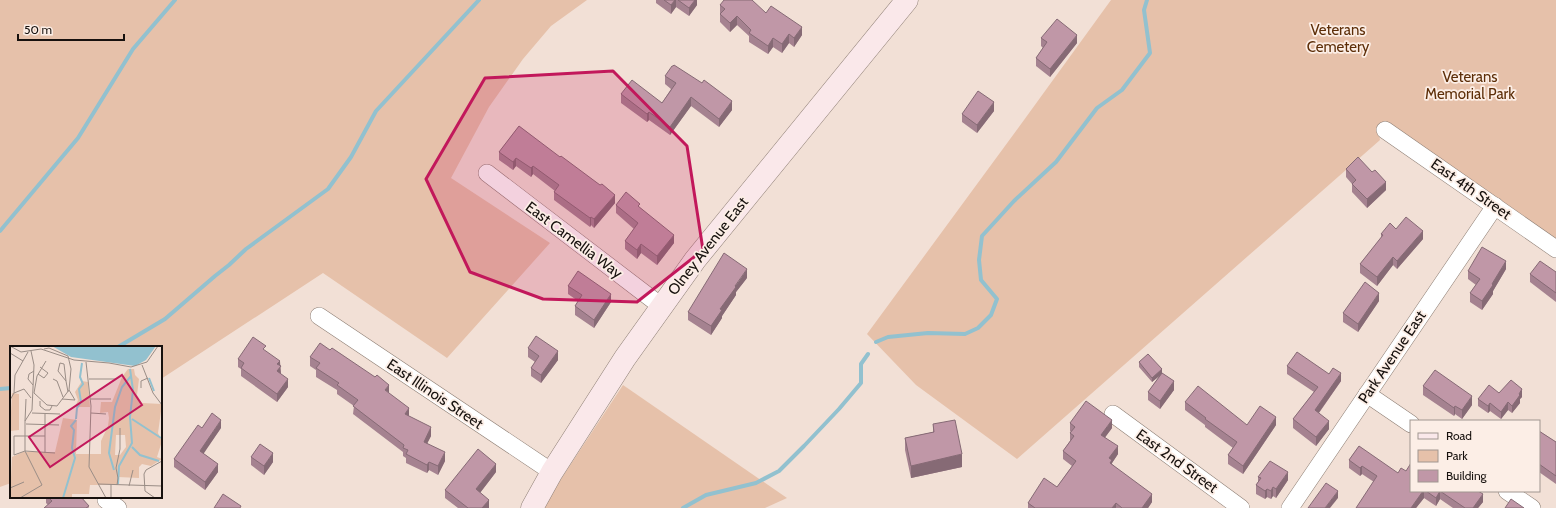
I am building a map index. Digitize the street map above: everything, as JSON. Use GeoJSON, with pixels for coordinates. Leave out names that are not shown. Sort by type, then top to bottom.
{"type":"FeatureCollection","features":[{"type":"Feature","properties":{"kind":"main road","name":"Olney Avenue East"},"geometry":{"type":"LineString","coordinates":[[532,508],[552,472],[625,358],[661,306],[700,254],[907,0]]}},
{"type":"Feature","properties":{"kind":"street","name":"East 4th Street"},"geometry":{"type":"LineString","coordinates":[[1385,130],[1556,249]]}},
{"type":"Feature","properties":{"kind":"street","name":"East Camellia Way"},"geometry":{"type":"LineString","coordinates":[[487,173],[661,306]]}},
{"type":"Feature","properties":{"kind":"street","name":"Park Avenue East"},"geometry":{"type":"LineString","coordinates":[[1290,508],[1495,206]]}},
{"type":"Feature","properties":{"kind":"street","name":"East Illinois Street"},"geometry":{"type":"LineString","coordinates":[[319,316],[552,472]]}},
{"type":"Feature","properties":{"kind":"street"},"geometry":{"type":"LineString","coordinates":[[1367,394],[1410,423]]}},
{"type":"Feature","properties":{"kind":"street","name":"East 2nd Street"},"geometry":{"type":"LineString","coordinates":[[1113,414],[1241,508]]}},
{"type":"Feature","properties":{"kind":"street"},"geometry":{"type":"LineString","coordinates":[[1508,492],[1532,508]]}},
{"type":"Feature","properties":{"kind":"highlighted area"},"geometry":{"type":"Polygon","coordinates":[[[613,71],[687,146],[703,250],[637,302],[543,299],[470,272],[426,179],[485,78],[613,71]]]}},
{"type":"Feature","properties":{"kind":"green space"},"geometry":{"type":"Polygon","coordinates":[[[0,0],[587,0],[551,26],[523,59],[489,107],[451,178],[550,243],[447,358],[323,273],[162,378],[162,346],[10,346],[10,483],[0,487],[0,0]]]}},
{"type":"Feature","properties":{"kind":"green space"},"geometry":{"type":"Polygon","coordinates":[[[1111,0],[1556,0],[1556,249],[1377,125],[1380,140],[1017,459],[916,385],[867,334],[1111,0]]]}},
{"type":"Feature","properties":{"kind":"green space"},"geometry":{"type":"Polygon","coordinates":[[[623,385],[787,498],[765,508],[544,508],[561,479],[623,385]]]}},
{"type":"Feature","properties":{"kind":"building"},"geometry":{"type":"Polygon","coordinates":[[[664,0],[675,0],[671,5],[664,0]]]}},
{"type":"Feature","properties":{"kind":"building"},"geometry":{"type":"Polygon","coordinates":[[[678,0],[695,0],[689,8],[678,0]]]}},
{"type":"Feature","properties":{"kind":"building"},"geometry":{"type":"Polygon","coordinates":[[[724,0],[752,0],[766,13],[771,6],[802,27],[794,38],[789,34],[782,44],[773,38],[768,46],[749,33],[751,30],[737,16],[730,23],[720,14],[725,9],[720,5],[724,0]]]}},
{"type":"Feature","properties":{"kind":"building"},"geometry":{"type":"Polygon","coordinates":[[[1057,19],[1077,35],[1050,69],[1036,58],[1047,42],[1041,38],[1057,19]]]}},
{"type":"Feature","properties":{"kind":"building"},"geometry":{"type":"Polygon","coordinates":[[[674,65],[702,83],[704,80],[732,101],[719,119],[691,97],[670,127],[649,112],[647,114],[621,94],[632,80],[662,103],[676,83],[665,76],[674,65]]]}},
{"type":"Feature","properties":{"kind":"building"},"geometry":{"type":"Polygon","coordinates":[[[978,91],[994,102],[977,125],[962,114],[978,91]]]}},
{"type":"Feature","properties":{"kind":"building"},"geometry":{"type":"Polygon","coordinates":[[[519,126],[600,185],[602,184],[615,195],[594,219],[591,217],[590,218],[554,192],[559,185],[533,166],[531,168],[516,158],[513,162],[499,152],[519,126]]]}},
{"type":"Feature","properties":{"kind":"building"},"geometry":{"type":"Polygon","coordinates":[[[1358,157],[1372,172],[1375,170],[1386,182],[1367,199],[1352,184],[1356,180],[1346,169],[1358,157]]]}},
{"type":"Feature","properties":{"kind":"building"},"geometry":{"type":"Polygon","coordinates":[[[626,192],[640,204],[638,206],[674,235],[657,256],[641,244],[637,250],[625,241],[638,223],[616,205],[626,192]]]}},
{"type":"Feature","properties":{"kind":"building"},"geometry":{"type":"Polygon","coordinates":[[[1406,217],[1423,231],[1397,261],[1393,257],[1377,277],[1360,264],[1383,235],[1381,234],[1390,223],[1396,229],[1406,217]]]}},
{"type":"Feature","properties":{"kind":"building"},"geometry":{"type":"Polygon","coordinates":[[[1482,247],[1506,261],[1492,284],[1493,285],[1482,301],[1470,293],[1480,279],[1468,271],[1482,247]]]}},
{"type":"Feature","properties":{"kind":"building"},"geometry":{"type":"Polygon","coordinates":[[[724,253],[747,269],[720,309],[722,310],[711,326],[688,312],[724,253]]]}},
{"type":"Feature","properties":{"kind":"building"},"geometry":{"type":"Polygon","coordinates":[[[1540,261],[1556,272],[1556,293],[1530,274],[1540,261]]]}},
{"type":"Feature","properties":{"kind":"building"},"geometry":{"type":"Polygon","coordinates":[[[578,271],[611,294],[594,320],[575,306],[582,295],[568,286],[578,271]]]}},
{"type":"Feature","properties":{"kind":"building"},"geometry":{"type":"Polygon","coordinates":[[[1365,282],[1379,293],[1358,324],[1343,313],[1365,282]]]}},
{"type":"Feature","properties":{"kind":"building"},"geometry":{"type":"Polygon","coordinates":[[[536,336],[558,351],[541,375],[531,368],[539,356],[528,348],[536,336]]]}},
{"type":"Feature","properties":{"kind":"building"},"geometry":{"type":"Polygon","coordinates":[[[253,337],[266,346],[263,349],[280,361],[277,364],[281,366],[277,371],[288,379],[277,394],[241,368],[244,363],[238,359],[253,337]]]}},
{"type":"Feature","properties":{"kind":"building"},"geometry":{"type":"Polygon","coordinates":[[[320,343],[330,350],[332,348],[375,377],[377,375],[389,385],[385,390],[409,408],[405,414],[431,427],[424,442],[445,452],[438,466],[429,462],[427,465],[406,454],[408,450],[403,448],[404,445],[353,406],[358,400],[337,385],[339,383],[316,368],[320,363],[310,357],[320,343]]]}},
{"type":"Feature","properties":{"kind":"building"},"geometry":{"type":"Polygon","coordinates":[[[1297,352],[1329,374],[1333,368],[1341,373],[1315,410],[1329,421],[1316,437],[1293,419],[1318,387],[1287,366],[1297,352]]]}},
{"type":"Feature","properties":{"kind":"building"},"geometry":{"type":"Polygon","coordinates":[[[1148,354],[1162,369],[1152,378],[1139,362],[1148,354]]]}},
{"type":"Feature","properties":{"kind":"building"},"geometry":{"type":"Polygon","coordinates":[[[1435,370],[1472,396],[1462,410],[1455,406],[1454,408],[1423,386],[1435,370]]]}},
{"type":"Feature","properties":{"kind":"building"},"geometry":{"type":"Polygon","coordinates":[[[1162,373],[1174,381],[1160,401],[1148,392],[1162,373]]]}},
{"type":"Feature","properties":{"kind":"building"},"geometry":{"type":"Polygon","coordinates":[[[1511,380],[1522,389],[1519,394],[1520,395],[1512,406],[1508,402],[1501,412],[1490,403],[1488,406],[1478,399],[1489,385],[1499,393],[1511,380]]]}},
{"type":"Feature","properties":{"kind":"building"},"geometry":{"type":"Polygon","coordinates":[[[1198,386],[1247,425],[1260,406],[1276,417],[1243,466],[1228,455],[1237,442],[1205,419],[1206,418],[1185,402],[1198,386]]]}},
{"type":"Feature","properties":{"kind":"building"},"geometry":{"type":"Polygon","coordinates":[[[1086,401],[1112,420],[1101,435],[1118,446],[1109,458],[1112,460],[1110,463],[1152,494],[1142,508],[1122,508],[1116,503],[1112,508],[1035,508],[1028,503],[1044,478],[1057,487],[1076,461],[1063,451],[1074,436],[1070,433],[1075,427],[1070,423],[1086,401]]]}},
{"type":"Feature","properties":{"kind":"building"},"geometry":{"type":"Polygon","coordinates":[[[212,413],[221,420],[200,451],[218,464],[205,482],[174,459],[198,425],[202,428],[212,413]]]}},
{"type":"Feature","properties":{"kind":"building"},"geometry":{"type":"Polygon","coordinates":[[[955,420],[962,454],[911,466],[905,438],[934,432],[933,424],[955,420]]]}},
{"type":"Feature","properties":{"kind":"building"},"geometry":{"type":"Polygon","coordinates":[[[1540,432],[1556,442],[1556,476],[1540,465],[1540,432]]]}},
{"type":"Feature","properties":{"kind":"building"},"geometry":{"type":"Polygon","coordinates":[[[260,444],[273,453],[264,466],[251,457],[260,444]]]}},
{"type":"Feature","properties":{"kind":"building"},"geometry":{"type":"Polygon","coordinates":[[[1359,446],[1398,473],[1401,468],[1406,471],[1410,465],[1410,492],[1422,492],[1411,508],[1356,508],[1377,476],[1362,466],[1360,468],[1349,460],[1359,446]]]}},
{"type":"Feature","properties":{"kind":"building"},"geometry":{"type":"Polygon","coordinates":[[[478,449],[496,464],[476,489],[489,500],[482,508],[468,508],[445,490],[478,449]]]}},
{"type":"Feature","properties":{"kind":"building"},"geometry":{"type":"Polygon","coordinates":[[[1270,461],[1288,472],[1276,489],[1273,487],[1271,491],[1267,489],[1265,491],[1256,485],[1261,478],[1258,477],[1270,461]]]}},
{"type":"Feature","properties":{"kind":"building"},"geometry":{"type":"Polygon","coordinates":[[[1326,483],[1338,491],[1325,508],[1308,508],[1326,483]]]}},
{"type":"Feature","properties":{"kind":"building"},"geometry":{"type":"Polygon","coordinates":[[[1427,492],[1439,492],[1436,498],[1427,492]]]}},
{"type":"Feature","properties":{"kind":"building"},"geometry":{"type":"Polygon","coordinates":[[[1441,492],[1480,492],[1483,494],[1473,508],[1465,508],[1441,492]]]}},
{"type":"Feature","properties":{"kind":"building"},"geometry":{"type":"Polygon","coordinates":[[[223,494],[241,506],[240,508],[214,508],[223,494]]]}},
{"type":"Feature","properties":{"kind":"building"},"geometry":{"type":"Polygon","coordinates":[[[49,498],[82,498],[89,506],[86,508],[44,508],[52,501],[49,498]]]}},
{"type":"Feature","properties":{"kind":"building"},"geometry":{"type":"Polygon","coordinates":[[[1511,499],[1524,508],[1505,508],[1511,499]]]}},
{"type":"Feature","properties":{"kind":"waterway"},"geometry":{"type":"LineString","coordinates":[[0,231],[78,138],[133,49],[175,0]]}},
{"type":"Feature","properties":{"kind":"waterway"},"geometry":{"type":"LineString","coordinates":[[120,346],[165,319],[246,249],[328,189],[351,157],[376,111],[479,0]]}},
{"type":"Feature","properties":{"kind":"waterway"},"geometry":{"type":"LineString","coordinates":[[876,342],[888,337],[928,333],[965,334],[978,328],[991,315],[997,299],[981,280],[979,260],[982,236],[1014,201],[1056,162],[1097,108],[1122,90],[1150,53],[1144,10],[1147,0]]}},
{"type":"Feature","properties":{"kind":"waterway"},"geometry":{"type":"LineString","coordinates":[[683,508],[706,495],[756,483],[779,471],[839,409],[861,383],[861,364],[868,354]]}},
{"type":"Feature","properties":{"kind":"waterway"},"geometry":{"type":"LineString","coordinates":[[0,389],[10,388]]}},
{"type":"Feature","properties":{"kind":"park label","name":"Veterans Cemetery"},"geometry":{"type":"Point","coordinates":[1338,38]}},
{"type":"Feature","properties":{"kind":"park label","name":"Veterans Memorial Park"},"geometry":{"type":"Point","coordinates":[1470,86]}}]}
